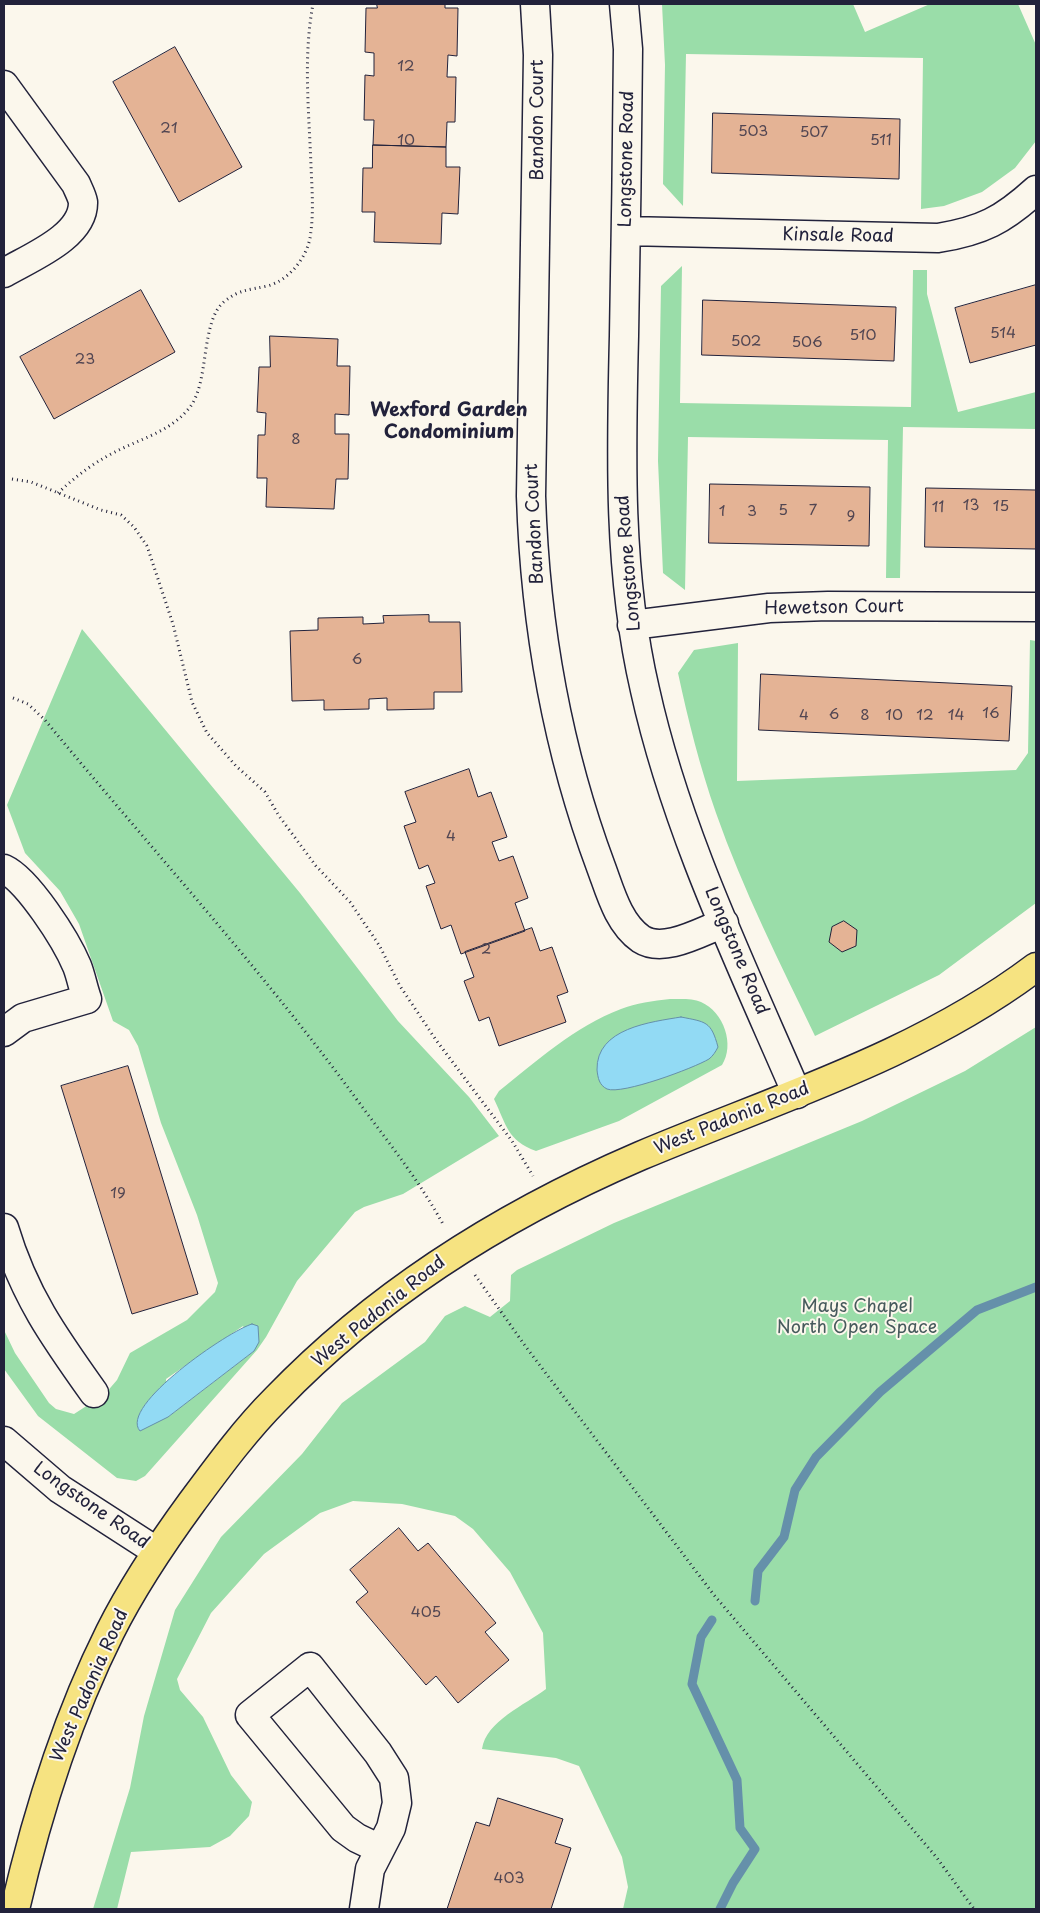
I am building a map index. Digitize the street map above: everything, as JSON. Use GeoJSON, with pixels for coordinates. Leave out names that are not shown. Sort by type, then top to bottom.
{"type":"FeatureCollection","features":[{"type":"Feature","properties":{"kind":"main road","name":"West Padonia Road"},"geometry":{"type":"LineString","coordinates":[[16,1909],[32,1834],[64,1738],[110,1632],[156,1551],[215,1470],[274,1400],[364,1319],[457,1250],[547,1200],[638,1157],[797,1094],[888,1055],[964,1015],[1036,967]]}},
{"type":"Feature","properties":{"kind":"street","name":"Bandon Court"},"geometry":{"type":"LineString","coordinates":[[535,4],[538,55],[531,496],[532,540],[552,694],[568,766],[588,832],[615,903],[628,927],[642,940],[659,944],[678,941],[724,923]]}},
{"type":"Feature","properties":{"kind":"street","name":"Longstone Road"},"geometry":{"type":"LineString","coordinates":[[624,4],[628,50],[621,442],[625,554],[632,626],[658,744],[676,799],[724,923],[797,1094]]}},
{"type":"Feature","properties":{"kind":"street"},"geometry":{"type":"LineString","coordinates":[[4,85],[76,184],[83,202],[80,215],[73,228],[63,238],[4,273]]}},
{"type":"Feature","properties":{"kind":"street","name":"Kinsale Road"},"geometry":{"type":"LineString","coordinates":[[626,232],[938,238],[962,234],[990,225],[1009,213],[1036,190]]}},
{"type":"Feature","properties":{"kind":"street","name":"Hewetson Court"},"geometry":{"type":"LineString","coordinates":[[632,626],[769,608],[828,606],[1036,608]]}},
{"type":"Feature","properties":{"kind":"street"},"geometry":{"type":"LineString","coordinates":[[4,869],[15,874],[31,893],[68,947],[77,966],[87,999],[23,1018],[4,1032]]}},
{"type":"Feature","properties":{"kind":"street"},"geometry":{"type":"LineString","coordinates":[[4,1228],[8,1259],[48,1328],[94,1393]]}},
{"type":"Feature","properties":{"kind":"street","name":"Longstone Road"},"geometry":{"type":"LineString","coordinates":[[4,1441],[60,1489],[156,1551]]}},
{"type":"Feature","properties":{"kind":"street"},"geometry":{"type":"LineString","coordinates":[[364,1909],[370,1869],[391,1828],[398,1803],[394,1778],[378,1753],[310,1667],[250,1715],[343,1828],[357,1838],[380,1849]]}},
{"type":"Feature","properties":{"kind":"path"},"geometry":{"type":"LineString","coordinates":[[58,493],[81,471],[113,452],[154,435],[190,407],[198,390],[213,320],[223,302],[244,289],[268,286],[285,278],[300,261],[309,241],[313,218],[307,88],[308,35],[313,4]]}},
{"type":"Feature","properties":{"kind":"path"},"geometry":{"type":"LineString","coordinates":[[12,479],[32,482],[101,510],[121,515],[134,526],[147,546],[174,624],[192,702],[207,733],[236,766],[265,792],[279,816],[316,866],[350,902],[436,1040],[512,1141],[547,1200]]}},
{"type":"Feature","properties":{"kind":"path"},"geometry":{"type":"LineString","coordinates":[[13,698],[28,704],[45,720],[186,886],[309,1037],[425,1192],[457,1250],[526,1347],[714,1595],[937,1858],[974,1909]]}},
{"type":"Feature","properties":{"kind":"green space"},"geometry":{"type":"Polygon","coordinates":[[[662,4],[853,4],[865,32],[930,4],[1018,4],[1036,45],[1036,141],[1015,168],[982,192],[944,206],[921,209],[923,58],[686,54],[683,206],[663,184],[665,65],[662,4]]]}},
{"type":"Feature","properties":{"kind":"green space"},"geometry":{"type":"Polygon","coordinates":[[[682,266],[680,403],[911,407],[913,270],[927,270],[927,294],[958,412],[1036,392],[1036,429],[903,427],[900,578],[886,578],[888,440],[688,437],[685,590],[663,573],[658,461],[661,286],[682,266]]]}},
{"type":"Feature","properties":{"kind":"green space"},"geometry":{"type":"Polygon","coordinates":[[[82,629],[300,893],[398,1021],[469,1097],[499,1136],[403,1194],[364,1207],[355,1212],[297,1281],[257,1350],[145,1476],[136,1481],[117,1478],[38,1416],[4,1369],[4,1330],[15,1353],[49,1403],[56,1409],[74,1414],[105,1394],[117,1380],[130,1353],[187,1320],[215,1292],[218,1283],[197,1215],[161,1123],[138,1046],[129,1030],[113,1021],[79,924],[60,891],[25,853],[7,805],[82,629]],[[243,1326],[166,1379],[168,1417],[254,1351],[243,1326]]]}},
{"type":"Feature","properties":{"kind":"green space"},"geometry":{"type":"Polygon","coordinates":[[[1030,640],[1036,641],[1036,903],[939,975],[815,1036],[762,926],[727,842],[710,796],[690,726],[678,673],[694,650],[738,643],[737,781],[1016,770],[1028,753],[1030,640]]]}},
{"type":"Feature","properties":{"kind":"green space"},"geometry":{"type":"Polygon","coordinates":[[[670,999],[698,1001],[716,1013],[725,1030],[727,1039],[726,1057],[722,1065],[619,1121],[536,1151],[526,1147],[513,1137],[494,1099],[499,1091],[572,1035],[604,1016],[645,1002],[670,999]]]}},
{"type":"Feature","properties":{"kind":"green space","name":"Mays Chapel North Open Space"},"geometry":{"type":"Polygon","coordinates":[[[1036,1027],[1036,1909],[623,1909],[628,1887],[622,1857],[579,1766],[556,1758],[482,1749],[485,1739],[498,1722],[546,1689],[543,1633],[510,1572],[473,1529],[455,1516],[402,1504],[353,1501],[320,1513],[264,1554],[211,1613],[177,1679],[180,1690],[203,1717],[231,1775],[252,1802],[249,1816],[230,1836],[210,1847],[131,1852],[117,1909],[93,1909],[130,1788],[144,1716],[175,1610],[221,1537],[302,1454],[342,1403],[425,1342],[445,1316],[465,1306],[490,1317],[510,1301],[511,1275],[517,1270],[614,1223],[862,1121],[965,1071],[1036,1027]]]}},
{"type":"Feature","properties":{"kind":"water"},"geometry":{"type":"Polygon","coordinates":[[[681,1017],[702,1022],[710,1027],[718,1047],[710,1058],[689,1068],[642,1085],[615,1090],[607,1089],[602,1085],[598,1078],[597,1070],[599,1056],[605,1045],[615,1036],[641,1025],[681,1017]]]}},
{"type":"Feature","properties":{"kind":"water"},"geometry":{"type":"Polygon","coordinates":[[[252,1324],[258,1326],[259,1342],[254,1351],[168,1417],[140,1431],[138,1419],[145,1405],[160,1388],[201,1354],[240,1329],[252,1324]]]}},
{"type":"Feature","properties":{"kind":"building"},"geometry":{"type":"Polygon","coordinates":[[[377,4],[445,4],[445,8],[458,8],[457,56],[448,55],[447,77],[456,77],[455,122],[447,122],[446,147],[373,145],[374,120],[364,120],[365,75],[374,76],[374,53],[365,52],[366,8],[377,8],[377,4]]]}},
{"type":"Feature","properties":{"kind":"building"},"geometry":{"type":"Polygon","coordinates":[[[175,47],[242,167],[179,202],[113,82],[175,47]]]}},
{"type":"Feature","properties":{"kind":"building"},"geometry":{"type":"Polygon","coordinates":[[[713,113],[900,119],[899,179],[712,173],[713,113]]]}},
{"type":"Feature","properties":{"kind":"building"},"geometry":{"type":"Polygon","coordinates":[[[373,145],[446,147],[446,167],[460,167],[458,214],[442,213],[441,244],[374,242],[375,212],[362,212],[363,168],[372,168],[373,145]]]}},
{"type":"Feature","properties":{"kind":"building"},"geometry":{"type":"Polygon","coordinates":[[[1036,285],[1036,345],[970,363],[955,308],[1036,285]]]}},
{"type":"Feature","properties":{"kind":"building"},"geometry":{"type":"Polygon","coordinates":[[[141,290],[175,352],[54,419],[20,357],[141,290]]]}},
{"type":"Feature","properties":{"kind":"building"},"geometry":{"type":"Polygon","coordinates":[[[703,300],[896,307],[894,361],[702,355],[703,300]]]}},
{"type":"Feature","properties":{"kind":"building"},"geometry":{"type":"Polygon","coordinates":[[[270,336],[338,339],[337,366],[350,366],[349,415],[335,414],[335,434],[349,434],[348,479],[336,479],[334,509],[266,507],[267,478],[257,478],[258,435],[265,435],[266,413],[257,412],[259,367],[270,367],[270,336]]]}},
{"type":"Feature","properties":{"kind":"building"},"geometry":{"type":"Polygon","coordinates":[[[710,484],[870,487],[869,546],[709,543],[710,484]]]}},
{"type":"Feature","properties":{"kind":"building"},"geometry":{"type":"Polygon","coordinates":[[[926,488],[1036,490],[1036,549],[925,547],[926,488]]]}},
{"type":"Feature","properties":{"kind":"building"},"geometry":{"type":"Polygon","coordinates":[[[429,615],[429,622],[460,622],[462,692],[434,692],[434,709],[387,710],[387,698],[369,699],[369,709],[324,710],[324,700],[292,701],[290,631],[318,630],[318,618],[363,617],[363,624],[384,623],[383,616],[429,615]]]}},
{"type":"Feature","properties":{"kind":"building"},"geometry":{"type":"Polygon","coordinates":[[[761,674],[1012,686],[1009,741],[759,730],[761,674]]]}},
{"type":"Feature","properties":{"kind":"building"},"geometry":{"type":"Polygon","coordinates":[[[469,769],[478,797],[491,792],[507,837],[492,842],[499,861],[513,856],[528,898],[515,903],[525,931],[461,954],[451,925],[441,929],[426,886],[435,883],[428,865],[419,869],[404,826],[416,822],[405,792],[469,769]]]}},
{"type":"Feature","properties":{"kind":"building"},"geometry":{"type":"Polygon","coordinates":[[[844,921],[857,930],[856,946],[842,952],[829,942],[832,927],[844,921]]]}},
{"type":"Feature","properties":{"kind":"building"},"geometry":{"type":"Polygon","coordinates":[[[532,928],[540,951],[552,947],[568,992],[557,996],[566,1022],[499,1046],[489,1017],[479,1021],[464,981],[474,977],[465,952],[532,928]]]}},
{"type":"Feature","properties":{"kind":"building"},"geometry":{"type":"Polygon","coordinates":[[[128,1066],[198,1294],[132,1314],[61,1086],[128,1066]]]}},
{"type":"Feature","properties":{"kind":"building"},"geometry":{"type":"Polygon","coordinates":[[[399,1528],[418,1551],[428,1543],[496,1623],[485,1632],[509,1660],[458,1703],[436,1676],[426,1685],[356,1602],[368,1592],[350,1570],[399,1528]]]}},
{"type":"Feature","properties":{"kind":"building"},"geometry":{"type":"Polygon","coordinates":[[[498,1798],[563,1819],[555,1843],[571,1848],[551,1909],[447,1909],[476,1822],[489,1826],[498,1798]]]}},
{"type":"Feature","properties":{"kind":"waterway"},"geometry":{"type":"LineString","coordinates":[[755,1601],[758,1571],[784,1537],[795,1490],[816,1457],[880,1392],[977,1310],[1036,1287]]}},
{"type":"Feature","properties":{"kind":"waterway"},"geometry":{"type":"LineString","coordinates":[[712,1620],[701,1637],[692,1684],[737,1780],[740,1828],[755,1849],[733,1883],[720,1909]]}},
{"type":"Feature","properties":{"kind":"district","name":"Wexford Garden Condominium"},"geometry":{"type":"Point","coordinates":[449,422]}}]}
